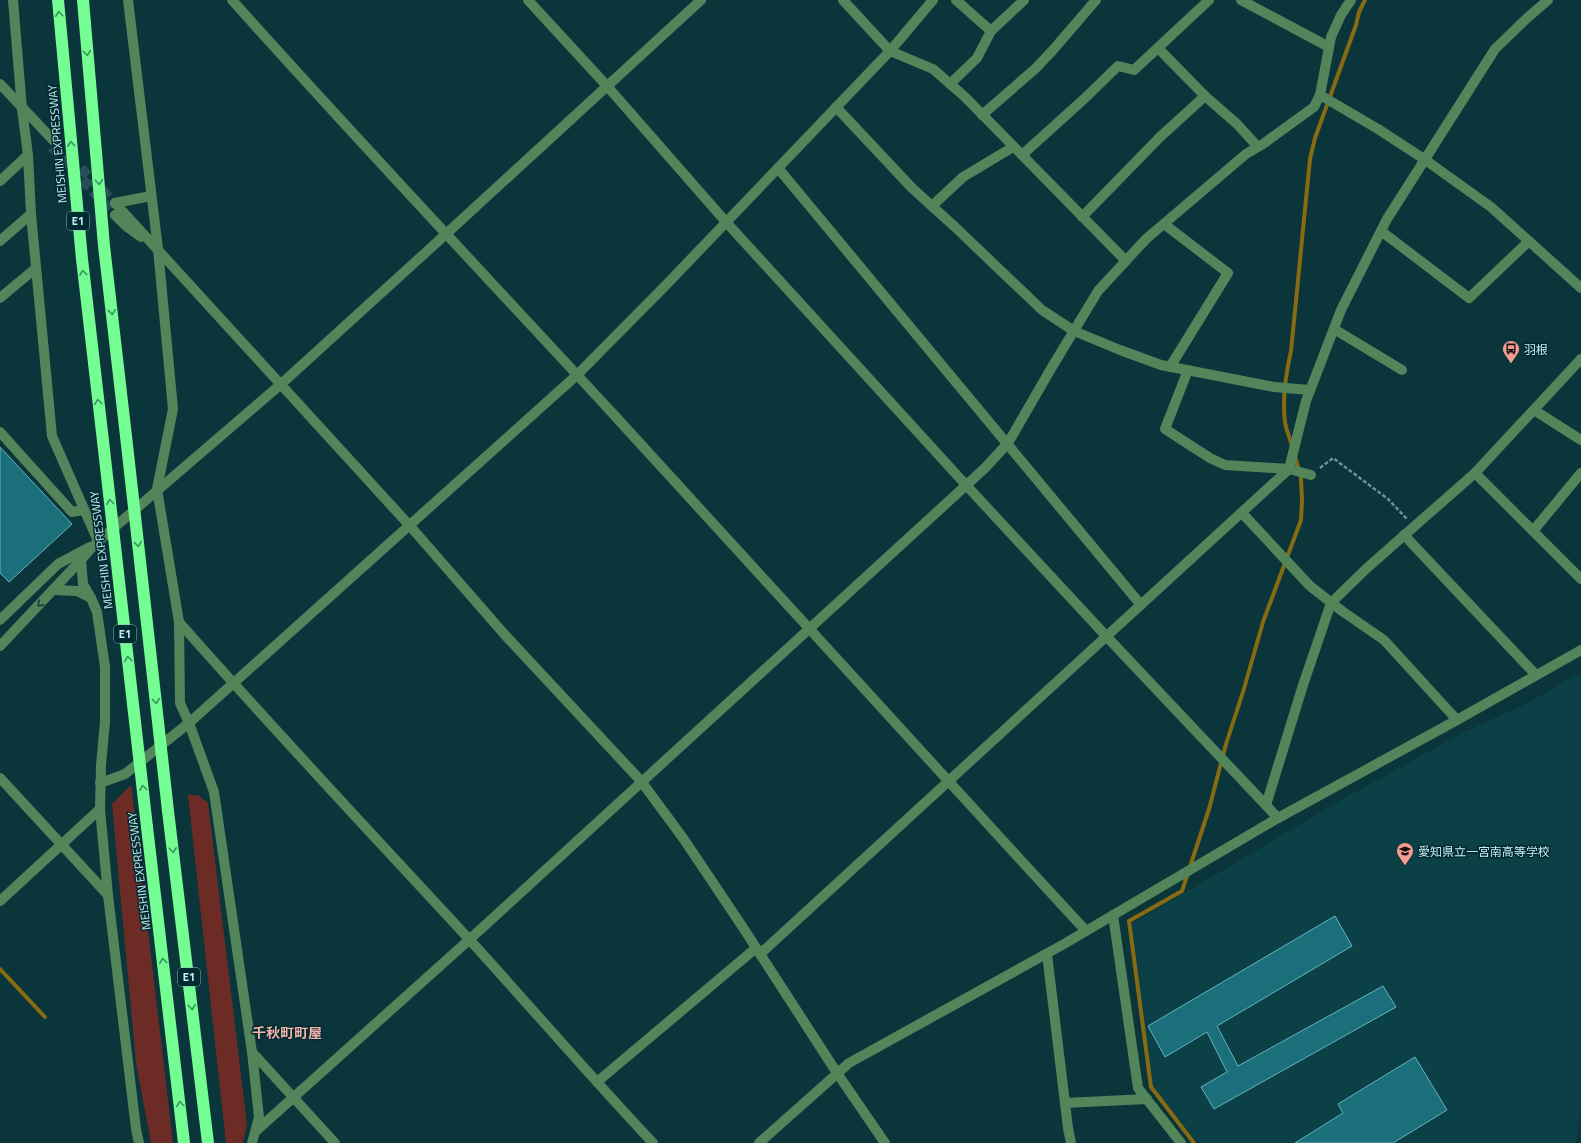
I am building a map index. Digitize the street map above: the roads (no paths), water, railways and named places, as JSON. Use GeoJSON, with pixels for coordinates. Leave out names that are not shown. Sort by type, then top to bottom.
{"type":"FeatureCollection","features":[{"type":"Feature","properties":{"kind":"highway","name":"MEISHIN EXPRESSWAY"},"geometry":{"type":"LineString","coordinates":[[58,0],[82,259],[184,1143]]}},
{"type":"Feature","properties":{"kind":"highway","name":"E1"},"geometry":{"type":"LineString","coordinates":[[83,0],[104,246],[168,811],[208,1143]]}},
{"type":"Feature","properties":{"kind":"street"},"geometry":{"type":"LineString","coordinates":[[13,0],[52,436],[96,542]]}},
{"type":"Feature","properties":{"kind":"street"},"geometry":{"type":"LineString","coordinates":[[128,0],[158,249],[173,409],[157,490],[178,622],[180,703],[214,792],[252,1052],[259,1117],[252,1143]]}},
{"type":"Feature","properties":{"kind":"street"},"geometry":{"type":"LineString","coordinates":[[232,0],[330,109],[577,374],[948,782],[1086,931]]}},
{"type":"Feature","properties":{"kind":"street"},"geometry":{"type":"LineString","coordinates":[[528,0],[607,86],[726,222],[966,485],[1106,637],[1278,818]]}},
{"type":"Feature","properties":{"kind":"street"},"geometry":{"type":"LineString","coordinates":[[0,646],[96,542],[280,385],[701,0]]}},
{"type":"Feature","properties":{"kind":"street"},"geometry":{"type":"LineString","coordinates":[[843,0],[890,51],[933,69],[950,84],[1126,261]]}},
{"type":"Feature","properties":{"kind":"street"},"geometry":{"type":"LineString","coordinates":[[100,783],[125,774],[189,724],[577,374],[726,222],[890,51],[933,0]]}},
{"type":"Feature","properties":{"kind":"street"},"geometry":{"type":"LineString","coordinates":[[956,0],[991,31]]}},
{"type":"Feature","properties":{"kind":"street"},"geometry":{"type":"LineString","coordinates":[[950,84],[977,58],[991,31],[1024,0]]}},
{"type":"Feature","properties":{"kind":"street"},"geometry":{"type":"LineString","coordinates":[[982,115],[1040,64],[1096,0]]}},
{"type":"Feature","properties":{"kind":"street"},"geometry":{"type":"LineString","coordinates":[[1022,155],[1118,66],[1134,70],[1209,0]]}},
{"type":"Feature","properties":{"kind":"street"},"geometry":{"type":"LineString","coordinates":[[1242,0],[1329,47]]}},
{"type":"Feature","properties":{"kind":"street"},"geometry":{"type":"LineString","coordinates":[[256,1131],[470,939],[966,485],[1008,443],[1098,291],[1146,239],[1246,154],[1257,146],[1263,144],[1314,107],[1320,95],[1331,37],[1341,15],[1351,0]]}},
{"type":"Feature","properties":{"kind":"street"},"geometry":{"type":"LineString","coordinates":[[596,1082],[758,951],[948,782],[1290,469],[1306,401],[1341,310],[1387,219],[1495,49],[1548,0]]}},
{"type":"Feature","properties":{"kind":"street"},"geometry":{"type":"LineString","coordinates":[[1158,48],[1205,96],[1237,124],[1257,146]]}},
{"type":"Feature","properties":{"kind":"street"},"geometry":{"type":"LineString","coordinates":[[0,84],[52,143]]}},
{"type":"Feature","properties":{"kind":"street"},"geometry":{"type":"LineString","coordinates":[[1320,95],[1378,129],[1424,159],[1491,207],[1581,288]]}},
{"type":"Feature","properties":{"kind":"street"},"geometry":{"type":"LineString","coordinates":[[1082,217],[1160,137],[1205,96]]}},
{"type":"Feature","properties":{"kind":"street"},"geometry":{"type":"LineString","coordinates":[[836,107],[912,188],[1042,310],[1074,331],[1161,365],[1274,387],[1310,390]]}},
{"type":"Feature","properties":{"kind":"street"},"geometry":{"type":"LineString","coordinates":[[932,206],[963,177],[1013,147]]}},
{"type":"Feature","properties":{"kind":"street"},"geometry":{"type":"LineString","coordinates":[[0,181],[28,155]]}},
{"type":"Feature","properties":{"kind":"street"},"geometry":{"type":"LineString","coordinates":[[778,168],[1008,443],[1141,605]]}},
{"type":"Feature","properties":{"kind":"street"},"geometry":{"type":"LineString","coordinates":[[151,196],[115,203],[410,526],[505,636],[641,781],[683,838],[837,1074],[884,1143]]}},
{"type":"Feature","properties":{"kind":"street"},"geometry":{"type":"LineString","coordinates":[[0,241],[31,214]]}},
{"type":"Feature","properties":{"kind":"street"},"geometry":{"type":"LineString","coordinates":[[115,215],[126,226],[158,249]]}},
{"type":"Feature","properties":{"kind":"street"},"geometry":{"type":"LineString","coordinates":[[1164,224],[1228,273],[1170,367]]}},
{"type":"Feature","properties":{"kind":"street"},"geometry":{"type":"LineString","coordinates":[[1381,231],[1469,298],[1529,241]]}},
{"type":"Feature","properties":{"kind":"street"},"geometry":{"type":"LineString","coordinates":[[0,298],[36,268]]}},
{"type":"Feature","properties":{"kind":"street"},"geometry":{"type":"LineString","coordinates":[[1334,329],[1402,370]]}},
{"type":"Feature","properties":{"kind":"street"},"geometry":{"type":"LineString","coordinates":[[1266,805],[1303,685],[1331,603],[1367,568],[1475,473],[1581,359]]}},
{"type":"Feature","properties":{"kind":"street"},"geometry":{"type":"LineString","coordinates":[[1188,370],[1165,429],[1210,458],[1225,465],[1290,469],[1311,475]]}},
{"type":"Feature","properties":{"kind":"street"},"geometry":{"type":"LineString","coordinates":[[1534,410],[1581,440]]}},
{"type":"Feature","properties":{"kind":"street"},"geometry":{"type":"LineString","coordinates":[[0,432],[72,512],[84,510]]}},
{"type":"Feature","properties":{"kind":"street"},"geometry":{"type":"LineString","coordinates":[[1475,473],[1581,579]]}},
{"type":"Feature","properties":{"kind":"street"},"geometry":{"type":"LineString","coordinates":[[1533,531],[1581,474]]}},
{"type":"Feature","properties":{"kind":"street"},"geometry":{"type":"LineString","coordinates":[[1242,513],[1310,586],[1331,603],[1384,640],[1457,720]]}},
{"type":"Feature","properties":{"kind":"street"},"geometry":{"type":"LineString","coordinates":[[1404,536],[1536,675]]}},
{"type":"Feature","properties":{"kind":"street"},"geometry":{"type":"LineString","coordinates":[[0,620],[58,564],[96,542]]}},
{"type":"Feature","properties":{"kind":"street"},"geometry":{"type":"LineString","coordinates":[[81,560],[83,584],[97,612],[105,667],[106,722],[100,783],[100,809],[108,896],[135,1121],[139,1143]]}},
{"type":"Feature","properties":{"kind":"street"},"geometry":{"type":"LineString","coordinates":[[53,590],[76,591],[91,598]]}},
{"type":"Feature","properties":{"kind":"street"},"geometry":{"type":"LineString","coordinates":[[178,622],[470,939],[596,1082],[654,1143]]}},
{"type":"Feature","properties":{"kind":"street"},"geometry":{"type":"LineString","coordinates":[[759,1143],[848,1063],[1047,954],[1278,818],[1580,652]]}},
{"type":"Feature","properties":{"kind":"street"},"geometry":{"type":"LineString","coordinates":[[0,778],[108,896]]}},
{"type":"Feature","properties":{"kind":"street"},"geometry":{"type":"LineString","coordinates":[[0,901],[100,809]]}},
{"type":"Feature","properties":{"kind":"street"},"geometry":{"type":"LineString","coordinates":[[1113,914],[1138,1088],[1181,1143]]}},
{"type":"Feature","properties":{"kind":"street"},"geometry":{"type":"LineString","coordinates":[[1047,954],[1071,1143]]}},
{"type":"Feature","properties":{"kind":"street"},"geometry":{"type":"LineString","coordinates":[[252,1052],[335,1143]]}},
{"type":"Feature","properties":{"kind":"street"},"geometry":{"type":"LineString","coordinates":[[1065,1102],[1147,1099]]}},
{"type":"Feature","properties":{"kind":"waterway"},"geometry":{"type":"LineString","coordinates":[[1292,446],[1285,422],[1284,395],[1291,351],[1310,159],[1315,138],[1356,25],[1359,12],[1365,0]]}},
{"type":"Feature","properties":{"kind":"waterway"},"geometry":{"type":"LineString","coordinates":[[1194,1143],[1151,1087],[1129,921],[1182,891],[1209,809],[1226,744],[1263,622],[1301,520],[1301,478],[1295,456]]}},
{"type":"Feature","properties":{"kind":"waterway"},"geometry":{"type":"LineString","coordinates":[[0,969],[45,1017]]}},
{"type":"Feature","properties":{"kind":"tunnel"},"geometry":{"type":"LineString","coordinates":[[52,147],[115,215]]}},
{"type":"Feature","properties":{"kind":"tunnel"},"geometry":{"type":"LineString","coordinates":[[81,168],[115,203]]}},
{"type":"Feature","properties":{"kind":"place","name":"羽根"},"geometry":{"type":"Point","coordinates":[1511,364]}},
{"type":"Feature","properties":{"kind":"place","name":"愛知県立一宮南高等学校"},"geometry":{"type":"Point","coordinates":[1405,866]}},
{"type":"Feature","properties":{"kind":"district","name":"千秋町町屋"},"geometry":{"type":"Point","coordinates":[287,1032]}}]}
